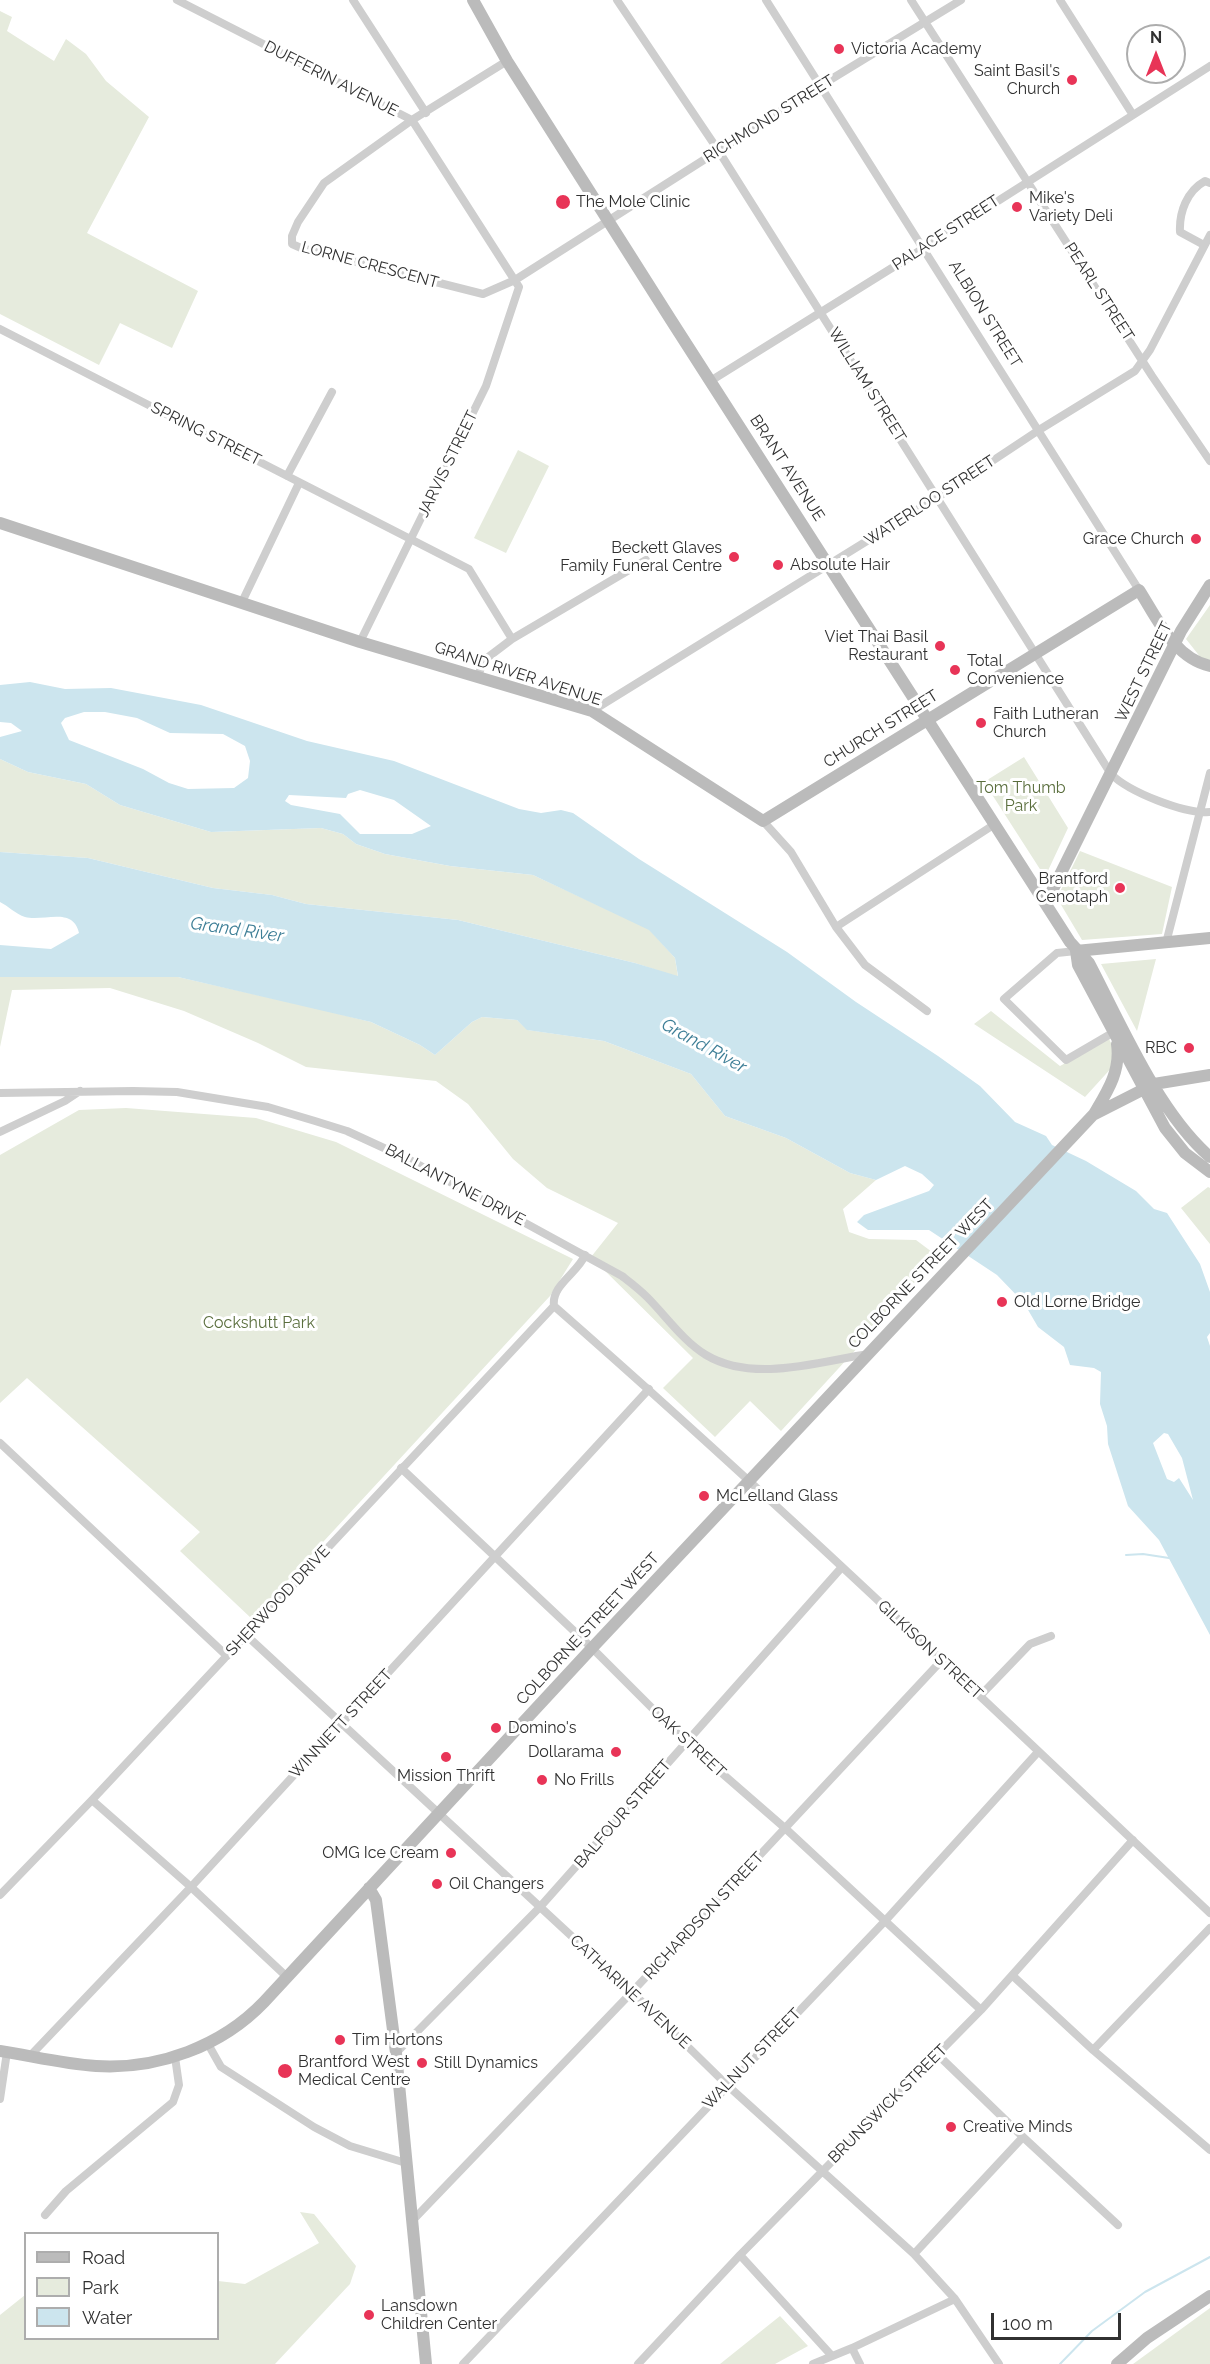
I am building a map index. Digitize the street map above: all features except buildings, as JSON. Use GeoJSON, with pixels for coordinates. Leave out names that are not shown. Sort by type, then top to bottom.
{"type":"FeatureCollection","features":[{"type":"Feature","properties":{"kind":"main road","name":"BRANT AVENUE"},"geometry":{"type":"LineString","coordinates":[[473,0],[507,61],[928,721],[1076,951],[1089,963],[1149,1086]]}},
{"type":"Feature","properties":{"kind":"main road","name":"GRAND RIVER AVENUE"},"geometry":{"type":"LineString","coordinates":[[0,523],[360,642],[592,711],[763,821]]}},
{"type":"Feature","properties":{"kind":"main road","name":"WEST STREET"},"geometry":{"type":"LineString","coordinates":[[1046,903],[1181,631],[1210,585]]}},
{"type":"Feature","properties":{"kind":"main road","name":"ALBION STREET"},"geometry":{"type":"LineString","coordinates":[[1139,590],[1175,646]]}},
{"type":"Feature","properties":{"kind":"main road","name":"CHURCH STREET"},"geometry":{"type":"LineString","coordinates":[[763,821],[1139,590]]}},
{"type":"Feature","properties":{"kind":"main road"},"geometry":{"type":"LineString","coordinates":[[1175,646],[1200,664],[1210,666]]}},
{"type":"Feature","properties":{"kind":"main road"},"geometry":{"type":"LineString","coordinates":[[1076,951],[1210,938]]}},
{"type":"Feature","properties":{"kind":"main road","name":"BRANT AVENUE"},"geometry":{"type":"LineString","coordinates":[[1076,951],[1078,965],[1114,1032],[1149,1086]]}},
{"type":"Feature","properties":{"kind":"main road"},"geometry":{"type":"LineString","coordinates":[[1094,1115],[1112,1084],[1118,1065],[1114,1032]]}},
{"type":"Feature","properties":{"kind":"main road","name":"COLBORNE STREET WEST"},"geometry":{"type":"LineString","coordinates":[[4,2052],[96,2066],[121,2066],[175,2057],[208,2044],[257,2009],[592,1648],[1094,1115],[1149,1086],[1210,1075]]}},
{"type":"Feature","properties":{"kind":"main road"},"geometry":{"type":"LineString","coordinates":[[1149,1086],[1194,1143],[1210,1157]]}},
{"type":"Feature","properties":{"kind":"main road"},"geometry":{"type":"LineString","coordinates":[[1149,1086],[1165,1128],[1185,1153],[1210,1172]]}},
{"type":"Feature","properties":{"kind":"main road"},"geometry":{"type":"LineString","coordinates":[[369,1888],[376,1900],[396,2053],[426,2364]]}},
{"type":"Feature","properties":{"kind":"main road"},"geometry":{"type":"LineString","coordinates":[[1117,2364],[1147,2338],[1210,2296]]}},
{"type":"Feature","properties":{"kind":"street","name":"DUFFERIN AVENUE"},"geometry":{"type":"LineString","coordinates":[[177,0],[412,120],[515,280]]}},
{"type":"Feature","properties":{"kind":"street"},"geometry":{"type":"LineString","coordinates":[[353,0],[426,112]]}},
{"type":"Feature","properties":{"kind":"street","name":"WILLIAM STREET"},"geometry":{"type":"LineString","coordinates":[[616,0],[718,150],[1111,774]]}},
{"type":"Feature","properties":{"kind":"street","name":"ALBION STREET"},"geometry":{"type":"LineString","coordinates":[[766,0],[1139,590]]}},
{"type":"Feature","properties":{"kind":"street","name":"PEARL STREET"},"geometry":{"type":"LineString","coordinates":[[911,0],[1210,461]]}},
{"type":"Feature","properties":{"kind":"street","name":"RICHMOND STREET"},"geometry":{"type":"LineString","coordinates":[[608,220],[819,86],[961,0]]}},
{"type":"Feature","properties":{"kind":"street"},"geometry":{"type":"LineString","coordinates":[[1060,0],[1133,115]]}},
{"type":"Feature","properties":{"kind":"street","name":"LORNE CRESCENT"},"geometry":{"type":"LineString","coordinates":[[507,61],[412,120],[324,183],[298,222],[292,236],[292,244],[483,294],[515,280],[608,220]]}},
{"type":"Feature","properties":{"kind":"street","name":"PALACE STREET"},"geometry":{"type":"LineString","coordinates":[[712,380],[1210,66]]}},
{"type":"Feature","properties":{"kind":"street"},"geometry":{"type":"LineString","coordinates":[[1204,245],[1180,232],[1179,216],[1194,187],[1205,181],[1210,183]]}},
{"type":"Feature","properties":{"kind":"street","name":"WATERLOO STREET"},"geometry":{"type":"LineString","coordinates":[[592,711],[938,497],[1039,430],[1135,371],[1150,350],[1210,235]]}},
{"type":"Feature","properties":{"kind":"street","name":"JARVIS STREET"},"geometry":{"type":"LineString","coordinates":[[360,642],[486,386],[519,287],[515,280]]}},
{"type":"Feature","properties":{"kind":"street","name":"SPRING STREET"},"geometry":{"type":"LineString","coordinates":[[0,329],[469,569],[512,639]]}},
{"type":"Feature","properties":{"kind":"street"},"geometry":{"type":"LineString","coordinates":[[287,476],[332,392]]}},
{"type":"Feature","properties":{"kind":"street"},"geometry":{"type":"LineString","coordinates":[[242,602],[299,483]]}},
{"type":"Feature","properties":{"kind":"street"},"geometry":{"type":"LineString","coordinates":[[478,677],[483,661],[512,639],[646,560]]}},
{"type":"Feature","properties":{"kind":"street"},"geometry":{"type":"LineString","coordinates":[[1166,943],[1210,773]]}},
{"type":"Feature","properties":{"kind":"street"},"geometry":{"type":"LineString","coordinates":[[1111,774],[1121,784],[1182,809],[1199,813],[1210,812]]}},
{"type":"Feature","properties":{"kind":"street","name":"GRAND RIVER AVENUE"},"geometry":{"type":"LineString","coordinates":[[763,821],[791,852],[836,927],[866,965],[927,1011]]}},
{"type":"Feature","properties":{"kind":"street"},"geometry":{"type":"LineString","coordinates":[[836,927],[995,824]]}},
{"type":"Feature","properties":{"kind":"street"},"geometry":{"type":"LineString","coordinates":[[1076,951],[1058,952],[1004,999],[1066,1060],[1114,1032]]}},
{"type":"Feature","properties":{"kind":"street"},"geometry":{"type":"LineString","coordinates":[[0,1132],[81,1091]]}},
{"type":"Feature","properties":{"kind":"street","name":"BALLANTYNE DRIVE"},"geometry":{"type":"LineString","coordinates":[[0,1093],[177,1092],[268,1107],[347,1131],[410,1160],[585,1255],[622,1276],[646,1296],[681,1334],[705,1354],[729,1366],[750,1370],[773,1369],[868,1354]]}},
{"type":"Feature","properties":{"kind":"street","name":"SHERWOOD DRIVE"},"geometry":{"type":"LineString","coordinates":[[0,1895],[92,1800],[554,1306],[555,1292],[577,1269],[585,1255]]}},
{"type":"Feature","properties":{"kind":"street"},"geometry":{"type":"LineString","coordinates":[[554,1306],[649,1389]]}},
{"type":"Feature","properties":{"kind":"street","name":"GILKISON STREET"},"geometry":{"type":"LineString","coordinates":[[649,1389],[942,1660],[1210,1913]]}},
{"type":"Feature","properties":{"kind":"street","name":"WINNIETT STREET"},"geometry":{"type":"LineString","coordinates":[[30,2056],[191,1887],[649,1389]]}},
{"type":"Feature","properties":{"kind":"street"},"geometry":{"type":"LineString","coordinates":[[0,1443],[227,1656]]}},
{"type":"Feature","properties":{"kind":"street","name":"OAK STREET"},"geometry":{"type":"LineString","coordinates":[[401,1468],[592,1648],[686,1742],[786,1829],[981,2010]]}},
{"type":"Feature","properties":{"kind":"street","name":"BALFOUR STREET"},"geometry":{"type":"LineString","coordinates":[[396,2053],[540,1907],[842,1567]]}},
{"type":"Feature","properties":{"kind":"street","name":"CATHARINE AVENUE"},"geometry":{"type":"LineString","coordinates":[[246,1635],[632,1992],[727,2085],[914,2254],[955,2300],[999,2364]]}},
{"type":"Feature","properties":{"kind":"street"},"geometry":{"type":"LineString","coordinates":[[980,1696],[1030,1644],[1051,1636]]}},
{"type":"Feature","properties":{"kind":"street","name":"RICHARDSON STREET"},"geometry":{"type":"LineString","coordinates":[[412,2220],[632,1992],[942,1660]]}},
{"type":"Feature","properties":{"kind":"street","name":"WALNUT STREET"},"geometry":{"type":"LineString","coordinates":[[463,2364],[885,1921],[1038,1752]]}},
{"type":"Feature","properties":{"kind":"street"},"geometry":{"type":"LineString","coordinates":[[92,1800],[191,1887],[287,1977]]}},
{"type":"Feature","properties":{"kind":"street","name":"BRUNSWICK STREET"},"geometry":{"type":"LineString","coordinates":[[638,2364],[740,2255],[981,2010],[1133,1840]]}},
{"type":"Feature","properties":{"kind":"street"},"geometry":{"type":"LineString","coordinates":[[1093,2050],[1210,1928]]}},
{"type":"Feature","properties":{"kind":"street"},"geometry":{"type":"LineString","coordinates":[[1013,1976],[1093,2050],[1210,2150]]}},
{"type":"Feature","properties":{"kind":"street"},"geometry":{"type":"LineString","coordinates":[[208,2044],[215,2060],[226,2072],[314,2127],[350,2146],[406,2163]]}},
{"type":"Feature","properties":{"kind":"street"},"geometry":{"type":"LineString","coordinates":[[0,2099],[4,2052]]}},
{"type":"Feature","properties":{"kind":"street"},"geometry":{"type":"LineString","coordinates":[[937,2054],[1118,2225]]}},
{"type":"Feature","properties":{"kind":"street"},"geometry":{"type":"LineString","coordinates":[[45,2215],[66,2191],[174,2102],[179,2085],[175,2057]]}},
{"type":"Feature","properties":{"kind":"street"},"geometry":{"type":"LineString","coordinates":[[914,2254],[1023,2137]]}},
{"type":"Feature","properties":{"kind":"street"},"geometry":{"type":"LineString","coordinates":[[740,2255],[832,2356]]}},
{"type":"Feature","properties":{"kind":"street"},"geometry":{"type":"LineString","coordinates":[[813,2364],[955,2300]]}},
{"type":"Feature","properties":{"kind":"street"},"geometry":{"type":"LineString","coordinates":[[852,2348],[860,2364]]}},
{"type":"Feature","properties":{"kind":"green space"},"geometry":{"type":"Polygon","coordinates":[[[0,11],[12,17],[7,31],[54,61],[66,39],[86,54],[106,81],[149,117],[87,233],[198,291],[172,348],[120,323],[99,365],[0,314],[0,11]]]}},
{"type":"Feature","properties":{"kind":"green space"},"geometry":{"type":"Polygon","coordinates":[[[518,450],[549,466],[506,553],[474,538],[518,450]]]}},
{"type":"Feature","properties":{"kind":"green space"},"geometry":{"type":"Polygon","coordinates":[[[1210,605],[1210,660],[1201,658],[1186,639],[1210,605]]]}},
{"type":"Feature","properties":{"kind":"green space","name":"Tom Thumb Park"},"geometry":{"type":"Polygon","coordinates":[[[1024,757],[1068,828],[1045,877],[984,782],[1024,757]]]}},
{"type":"Feature","properties":{"kind":"green space"},"geometry":{"type":"Polygon","coordinates":[[[0,759],[28,772],[86,784],[120,805],[211,832],[321,828],[343,834],[356,844],[385,854],[450,866],[533,875],[649,929],[675,958],[678,977],[635,963],[458,920],[306,904],[272,895],[213,888],[88,858],[0,852],[0,759]]]}},
{"type":"Feature","properties":{"kind":"green space"},"geometry":{"type":"Polygon","coordinates":[[[1080,851],[1172,887],[1162,934],[1082,940],[1057,898],[1080,851]]]}},
{"type":"Feature","properties":{"kind":"green space"},"geometry":{"type":"Polygon","coordinates":[[[1156,959],[1137,1031],[1101,964],[1156,959]]]}},
{"type":"Feature","properties":{"kind":"green space"},"geometry":{"type":"Polygon","coordinates":[[[0,977],[178,977],[371,1022],[420,1045],[435,1055],[472,1022],[482,1017],[517,1020],[528,1030],[604,1041],[691,1074],[725,1116],[786,1138],[850,1173],[876,1180],[843,1209],[849,1232],[869,1239],[916,1240],[940,1258],[781,1431],[750,1401],[715,1437],[663,1388],[693,1358],[591,1257],[618,1223],[547,1188],[513,1159],[468,1104],[436,1081],[306,1067],[184,1011],[110,988],[12,990],[0,1047],[0,977]]]}},
{"type":"Feature","properties":{"kind":"green space"},"geometry":{"type":"Polygon","coordinates":[[[991,1011],[1060,1066],[1109,1039],[1116,1053],[1115,1064],[1085,1097],[974,1024],[991,1011]]]}},
{"type":"Feature","properties":{"kind":"green space","name":"Cockshutt Park"},"geometry":{"type":"Polygon","coordinates":[[[126,1108],[256,1118],[336,1142],[573,1259],[550,1296],[252,1619],[180,1551],[200,1532],[27,1378],[0,1403],[0,1155],[79,1110],[126,1108]]]}},
{"type":"Feature","properties":{"kind":"green space"},"geometry":{"type":"Polygon","coordinates":[[[1208,1187],[1210,1188],[1210,1244],[1181,1208],[1208,1187]]]}},
{"type":"Feature","properties":{"kind":"green space"},"geometry":{"type":"Polygon","coordinates":[[[300,2212],[314,2214],[356,2266],[350,2284],[275,2364],[0,2364],[0,2315],[24,2296],[24,2340],[219,2340],[219,2281],[245,2284],[319,2243],[300,2212]]]}},
{"type":"Feature","properties":{"kind":"green space"},"geometry":{"type":"Polygon","coordinates":[[[1210,2308],[1210,2364],[1133,2364],[1210,2308]]]}},
{"type":"Feature","properties":{"kind":"green space"},"geometry":{"type":"Polygon","coordinates":[[[780,2316],[808,2346],[775,2364],[720,2364],[780,2316]]]}},
{"type":"Feature","properties":{"kind":"water","name":"Grand River"},"geometry":{"type":"Polygon","coordinates":[[[30,682],[65,689],[111,688],[201,705],[307,741],[394,761],[519,809],[541,813],[561,810],[573,813],[639,859],[787,952],[856,1002],[938,1056],[980,1086],[1015,1122],[1046,1136],[1052,1145],[1086,1161],[1136,1191],[1154,1209],[1167,1213],[1200,1264],[1210,1292],[1210,1333],[1207,1337],[1210,1346],[1210,1635],[1159,1540],[1128,1506],[1108,1444],[1107,1426],[1100,1404],[1101,1372],[1094,1368],[1070,1365],[1064,1347],[1038,1327],[1024,1303],[997,1275],[929,1230],[868,1230],[857,1222],[864,1215],[929,1191],[934,1185],[922,1174],[905,1166],[876,1180],[850,1173],[786,1138],[725,1116],[691,1074],[604,1041],[527,1030],[517,1020],[482,1017],[472,1022],[435,1055],[420,1045],[371,1022],[178,977],[0,977],[0,945],[51,949],[79,933],[76,925],[64,917],[25,917],[0,902],[0,852],[88,858],[213,888],[272,895],[306,904],[458,920],[635,963],[678,976],[675,958],[649,930],[533,875],[450,866],[385,854],[356,844],[343,834],[321,828],[211,832],[120,805],[86,784],[28,772],[0,759],[0,737],[22,731],[11,723],[0,722],[0,685],[30,682]],[[84,712],[65,718],[61,723],[69,740],[143,769],[169,783],[188,789],[234,788],[248,778],[250,761],[245,746],[223,734],[170,733],[137,718],[105,712],[84,712]],[[360,790],[348,794],[346,798],[289,795],[285,801],[291,805],[340,814],[360,834],[412,834],[431,826],[394,800],[360,790]],[[1164,1433],[1153,1443],[1167,1479],[1174,1482],[1179,1478],[1193,1500],[1182,1458],[1168,1434],[1164,1433]]]}},
{"type":"Feature","properties":{"kind":"waterway"},"geometry":{"type":"LineString","coordinates":[[1126,1555],[1143,1554],[1169,1558]]}},
{"type":"Feature","properties":{"kind":"waterway"},"geometry":{"type":"LineString","coordinates":[[1060,2364],[1092,2331],[1145,2292],[1210,2257]]}},
{"type":"Feature","properties":{"kind":"place","name":"Victoria Academy"},"geometry":{"type":"Point","coordinates":[839,49]}},
{"type":"Feature","properties":{"kind":"place","name":"Saint Basil's Church"},"geometry":{"type":"Point","coordinates":[1072,80]}},
{"type":"Feature","properties":{"kind":"place","name":"The Mole Clinic"},"geometry":{"type":"Point","coordinates":[563,202]}},
{"type":"Feature","properties":{"kind":"place","name":"Mike's Variety Deli"},"geometry":{"type":"Point","coordinates":[1017,207]}},
{"type":"Feature","properties":{"kind":"place","name":"Grace Church"},"geometry":{"type":"Point","coordinates":[1196,539]}},
{"type":"Feature","properties":{"kind":"place","name":"Beckett Glaves Family Funeral Centre"},"geometry":{"type":"Point","coordinates":[734,557]}},
{"type":"Feature","properties":{"kind":"place","name":"Absolute Hair"},"geometry":{"type":"Point","coordinates":[778,565]}},
{"type":"Feature","properties":{"kind":"place","name":"Viet Thai Basil Restaurant"},"geometry":{"type":"Point","coordinates":[940,646]}},
{"type":"Feature","properties":{"kind":"place","name":"Total Convenience"},"geometry":{"type":"Point","coordinates":[955,670]}},
{"type":"Feature","properties":{"kind":"place","name":"Faith Lutheran Church"},"geometry":{"type":"Point","coordinates":[981,723]}},
{"type":"Feature","properties":{"kind":"place","name":"Brantford Cenotaph"},"geometry":{"type":"Point","coordinates":[1120,888]}},
{"type":"Feature","properties":{"kind":"place","name":"RBC"},"geometry":{"type":"Point","coordinates":[1189,1048]}},
{"type":"Feature","properties":{"kind":"place","name":"Old Lorne Bridge"},"geometry":{"type":"Point","coordinates":[1002,1302]}},
{"type":"Feature","properties":{"kind":"place","name":"McLelland Glass"},"geometry":{"type":"Point","coordinates":[704,1496]}},
{"type":"Feature","properties":{"kind":"place","name":"Domino's"},"geometry":{"type":"Point","coordinates":[496,1728]}},
{"type":"Feature","properties":{"kind":"place","name":"Dollarama"},"geometry":{"type":"Point","coordinates":[616,1752]}},
{"type":"Feature","properties":{"kind":"place","name":"Mission Thrift"},"geometry":{"type":"Point","coordinates":[446,1757]}},
{"type":"Feature","properties":{"kind":"place","name":"No Frills"},"geometry":{"type":"Point","coordinates":[542,1780]}},
{"type":"Feature","properties":{"kind":"place","name":"OMG Ice Cream"},"geometry":{"type":"Point","coordinates":[451,1853]}},
{"type":"Feature","properties":{"kind":"place","name":"Oil Changers"},"geometry":{"type":"Point","coordinates":[437,1884]}},
{"type":"Feature","properties":{"kind":"place","name":"Tim Hortons"},"geometry":{"type":"Point","coordinates":[340,2040]}},
{"type":"Feature","properties":{"kind":"place","name":"Still Dynamics"},"geometry":{"type":"Point","coordinates":[422,2063]}},
{"type":"Feature","properties":{"kind":"place","name":"Brantford West Medical Centre"},"geometry":{"type":"Point","coordinates":[285,2071]}},
{"type":"Feature","properties":{"kind":"place","name":"Creative Minds"},"geometry":{"type":"Point","coordinates":[951,2127]}},
{"type":"Feature","properties":{"kind":"place","name":"Lansdown Children Center"},"geometry":{"type":"Point","coordinates":[369,2315]}}]}
